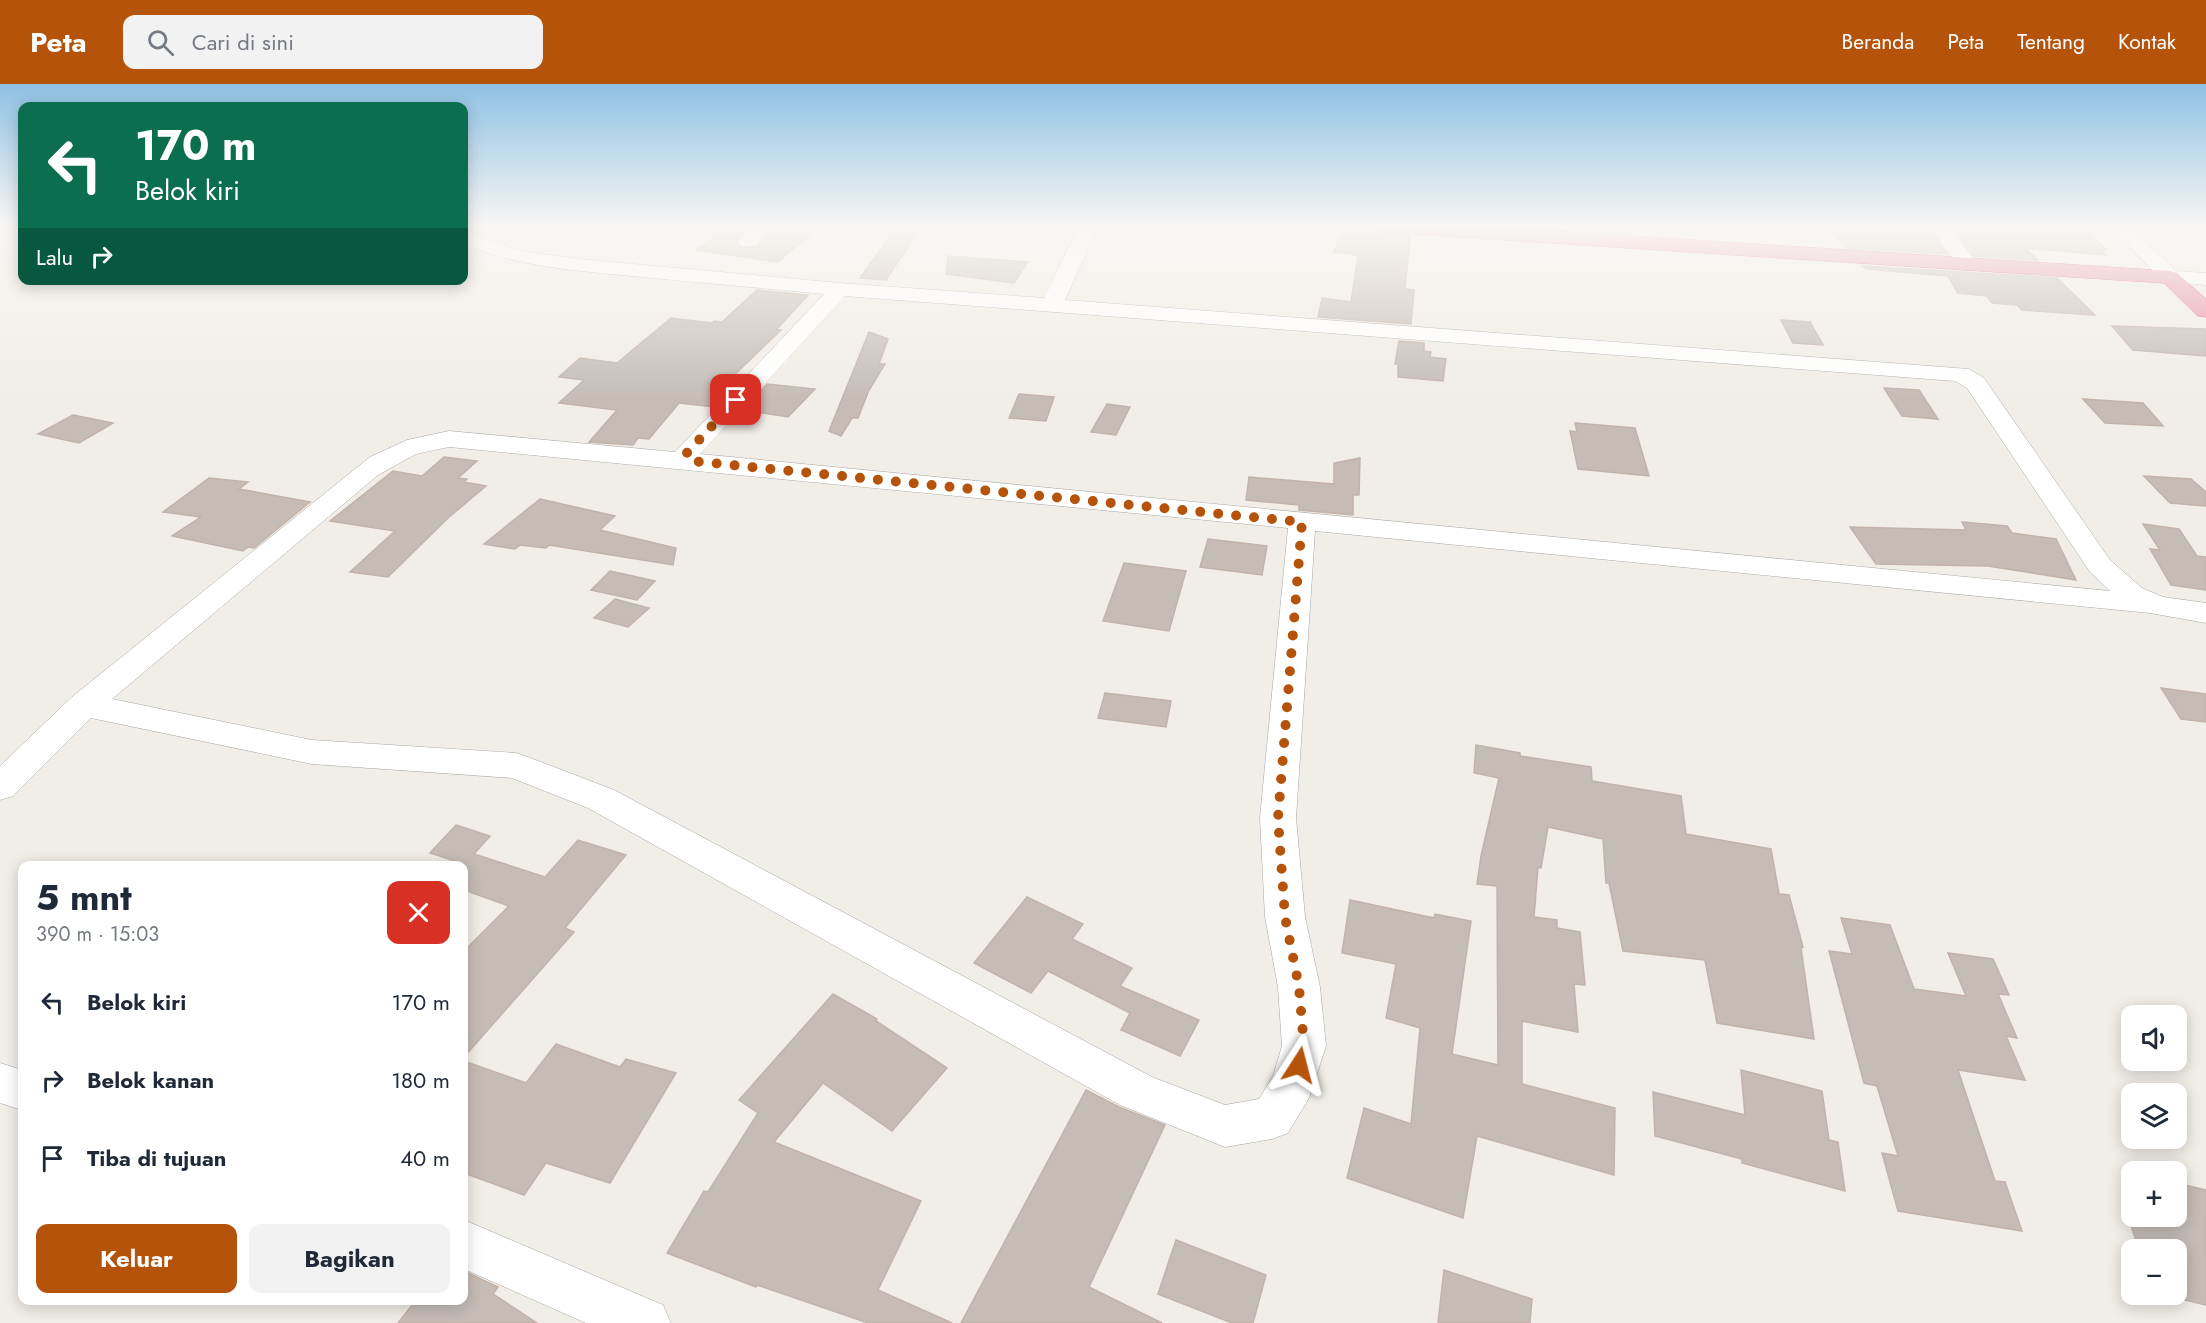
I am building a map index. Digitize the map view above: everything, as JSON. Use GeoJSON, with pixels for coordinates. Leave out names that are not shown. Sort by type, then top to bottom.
{"type":"FeatureCollection","features":[{"type":"Feature","properties":{"kind":"highway"},"geometry":{"type":"LineString","coordinates":[[2176,284],[2206,311]]}},
{"type":"Feature","properties":{"kind":"street"},"geometry":{"type":"LineString","coordinates":[[787,284],[1051,306],[1961,374],[1976,383],[2100,566],[2131,594],[2156,605]]}},
{"type":"Feature","properties":{"kind":"street"},"geometry":{"type":"LineString","coordinates":[[1051,306],[1062,284]]}},
{"type":"Feature","properties":{"kind":"street"},"geometry":{"type":"LineString","coordinates":[[691,461],[686,454],[840,289]]}},
{"type":"Feature","properties":{"kind":"street"},"geometry":{"type":"LineString","coordinates":[[0,787],[84,705],[369,469],[396,452],[424,441],[448,440],[691,461],[2156,605],[2206,613]]}},
{"type":"Feature","properties":{"kind":"street"},"geometry":{"type":"LineString","coordinates":[[84,705],[312,752],[516,766],[600,799],[1136,1091],[1225,1126],[1272,1118],[1293,1084],[1304,1046],[1299,987],[1285,917],[1278,818],[1302,522]]}},
{"type":"Feature","properties":{"kind":"street"},"geometry":{"type":"LineString","coordinates":[[0,1083],[18,1089]]}},
{"type":"Feature","properties":{"kind":"street"},"geometry":{"type":"LineString","coordinates":[[468,1246],[645,1323]]}},
{"type":"Feature","properties":{"kind":"building"},"geometry":{"type":"Polygon","coordinates":[[[1354,284],[1405,284],[1405,289],[1414,290],[1411,324],[1318,317],[1322,298],[1351,302],[1354,284]]]}},
{"type":"Feature","properties":{"kind":"building"},"geometry":{"type":"Polygon","coordinates":[[[1953,284],[2063,284],[2095,315],[2022,310],[2017,305],[1992,303],[1987,296],[1958,293],[1953,284]]]}},
{"type":"Feature","properties":{"kind":"building"},"geometry":{"type":"Polygon","coordinates":[[[757,290],[808,295],[776,330],[781,330],[729,380],[739,381],[715,407],[679,403],[649,439],[638,438],[633,445],[589,442],[617,410],[559,403],[584,380],[559,377],[580,358],[617,363],[671,318],[722,322],[757,290]]]}},
{"type":"Feature","properties":{"kind":"building"},"geometry":{"type":"Polygon","coordinates":[[[1781,320],[1810,322],[1823,345],[1793,343],[1781,320]]]}},
{"type":"Feature","properties":{"kind":"building"},"geometry":{"type":"Polygon","coordinates":[[[2112,326],[2206,329],[2206,356],[2133,350],[2112,326]]]}},
{"type":"Feature","properties":{"kind":"building"},"geometry":{"type":"Polygon","coordinates":[[[869,332],[888,339],[879,364],[885,364],[869,390],[858,418],[852,418],[841,436],[829,431],[869,332]]]}},
{"type":"Feature","properties":{"kind":"building"},"geometry":{"type":"Polygon","coordinates":[[[1399,341],[1424,343],[1424,351],[1431,352],[1430,357],[1446,359],[1443,381],[1398,377],[1398,364],[1395,364],[1399,341]]]}},
{"type":"Feature","properties":{"kind":"building"},"geometry":{"type":"Polygon","coordinates":[[[767,384],[815,389],[788,417],[744,410],[767,384]]]}},
{"type":"Feature","properties":{"kind":"building"},"geometry":{"type":"Polygon","coordinates":[[[1884,388],[1919,390],[1938,419],[1902,416],[1884,388]]]}},
{"type":"Feature","properties":{"kind":"building"},"geometry":{"type":"Polygon","coordinates":[[[1019,394],[1054,397],[1046,421],[1009,418],[1019,394]]]}},
{"type":"Feature","properties":{"kind":"building"},"geometry":{"type":"Polygon","coordinates":[[[2083,399],[2143,403],[2163,426],[2105,423],[2083,399]]]}},
{"type":"Feature","properties":{"kind":"building"},"geometry":{"type":"Polygon","coordinates":[[[1107,404],[1130,407],[1116,435],[1091,432],[1107,404]]]}},
{"type":"Feature","properties":{"kind":"building"},"geometry":{"type":"Polygon","coordinates":[[[73,415],[113,423],[79,443],[38,434],[73,415]]]}},
{"type":"Feature","properties":{"kind":"building"},"geometry":{"type":"Polygon","coordinates":[[[1575,423],[1635,428],[1649,476],[1578,469],[1570,431],[1577,432],[1575,423]]]}},
{"type":"Feature","properties":{"kind":"building"},"geometry":{"type":"Polygon","coordinates":[[[444,457],[477,461],[458,478],[467,479],[464,482],[486,486],[448,518],[388,577],[350,572],[395,531],[330,521],[393,471],[422,476],[444,457]]]}},
{"type":"Feature","properties":{"kind":"building"},"geometry":{"type":"Polygon","coordinates":[[[1360,458],[1359,495],[1353,495],[1353,515],[1299,510],[1299,505],[1246,500],[1249,477],[1334,484],[1334,463],[1360,458]]]}},
{"type":"Feature","properties":{"kind":"building"},"geometry":{"type":"Polygon","coordinates":[[[2144,476],[2191,479],[2206,492],[2206,506],[2170,503],[2144,476]]]}},
{"type":"Feature","properties":{"kind":"building"},"geometry":{"type":"Polygon","coordinates":[[[209,478],[248,482],[239,489],[310,502],[254,548],[248,547],[243,551],[172,536],[201,517],[163,512],[209,478]]]}},
{"type":"Feature","properties":{"kind":"building"},"geometry":{"type":"Polygon","coordinates":[[[540,499],[615,516],[600,530],[676,548],[673,565],[549,545],[546,548],[520,545],[515,549],[484,544],[540,499]]]}},
{"type":"Feature","properties":{"kind":"building"},"geometry":{"type":"Polygon","coordinates":[[[1962,522],[2007,526],[2012,533],[2056,539],[2076,580],[1988,566],[1876,564],[1850,527],[1966,530],[1962,522]]]}},
{"type":"Feature","properties":{"kind":"building"},"geometry":{"type":"Polygon","coordinates":[[[2143,524],[2179,529],[2197,556],[2206,557],[2206,590],[2171,585],[2150,549],[2160,550],[2143,524]]]}},
{"type":"Feature","properties":{"kind":"building"},"geometry":{"type":"Polygon","coordinates":[[[1208,539],[1267,546],[1262,575],[1200,567],[1208,539]]]}},
{"type":"Feature","properties":{"kind":"building"},"geometry":{"type":"Polygon","coordinates":[[[1124,563],[1186,571],[1169,631],[1103,621],[1124,563]]]}},
{"type":"Feature","properties":{"kind":"building"},"geometry":{"type":"Polygon","coordinates":[[[610,571],[655,581],[637,600],[591,590],[610,571]]]}},
{"type":"Feature","properties":{"kind":"building"},"geometry":{"type":"Polygon","coordinates":[[[615,599],[649,608],[628,627],[594,618],[615,599]]]}},
{"type":"Feature","properties":{"kind":"building"},"geometry":{"type":"Polygon","coordinates":[[[2161,688],[2206,694],[2206,722],[2181,719],[2161,688]]]}},
{"type":"Feature","properties":{"kind":"building"},"geometry":{"type":"Polygon","coordinates":[[[1105,693],[1171,701],[1166,727],[1098,718],[1105,693]]]}},
{"type":"Feature","properties":{"kind":"building"},"geometry":{"type":"Polygon","coordinates":[[[1476,745],[1520,753],[1520,756],[1591,767],[1592,781],[1681,796],[1686,834],[1771,849],[1779,894],[1789,895],[1803,947],[1801,948],[1814,1039],[1717,1023],[1705,960],[1623,951],[1609,883],[1606,883],[1603,839],[1548,827],[1541,868],[1538,867],[1534,917],[1557,920],[1557,928],[1580,932],[1585,985],[1574,984],[1578,1032],[1522,1021],[1522,1084],[1615,1108],[1614,1175],[1477,1136],[1463,1218],[1347,1178],[1364,1108],[1411,1124],[1420,1028],[1386,1018],[1396,964],[1342,953],[1350,900],[1434,918],[1435,914],[1471,921],[1452,1054],[1498,1065],[1497,886],[1477,884],[1499,778],[1474,773],[1476,745]]]}},
{"type":"Feature","properties":{"kind":"building"},"geometry":{"type":"Polygon","coordinates":[[[456,825],[490,836],[474,854],[545,877],[578,840],[626,855],[565,928],[574,932],[468,1052],[468,947],[509,906],[468,891],[468,861],[455,861],[430,853],[456,825]]]}},
{"type":"Feature","properties":{"kind":"building"},"geometry":{"type":"Polygon","coordinates":[[[1027,897],[1083,924],[1072,939],[1132,968],[1120,986],[1199,1020],[1180,1056],[1121,1030],[1130,1013],[1048,971],[1031,993],[974,963],[1027,897]]]}},
{"type":"Feature","properties":{"kind":"building"},"geometry":{"type":"Polygon","coordinates":[[[1841,918],[1890,925],[1914,989],[1966,996],[1948,953],[1993,959],[2009,995],[1998,994],[2017,1038],[2006,1036],[2025,1080],[1958,1070],[1995,1181],[2005,1182],[2022,1231],[1898,1211],[1882,1153],[1898,1156],[1877,1086],[1864,1083],[1829,951],[1852,954],[1841,918]]]}},
{"type":"Feature","properties":{"kind":"building"},"geometry":{"type":"Polygon","coordinates":[[[833,994],[877,1019],[876,1021],[947,1068],[892,1131],[823,1083],[774,1142],[921,1201],[878,1290],[952,1323],[868,1323],[757,1285],[756,1287],[667,1253],[704,1191],[708,1192],[758,1113],[739,1100],[833,994]]]}},
{"type":"Feature","properties":{"kind":"building"},"geometry":{"type":"Polygon","coordinates":[[[556,1044],[620,1067],[626,1059],[676,1073],[610,1183],[546,1163],[524,1195],[468,1174],[468,1062],[526,1083],[556,1044]]]}},
{"type":"Feature","properties":{"kind":"building"},"geometry":{"type":"Polygon","coordinates":[[[1741,1070],[1822,1091],[1829,1140],[1838,1142],[1845,1191],[1742,1163],[1742,1159],[1655,1136],[1653,1092],[1745,1115],[1741,1070]]]}},
{"type":"Feature","properties":{"kind":"building"},"geometry":{"type":"Polygon","coordinates":[[[1086,1090],[1119,1107],[1165,1125],[1089,1287],[1162,1323],[961,1323],[1086,1090]]]}},
{"type":"Feature","properties":{"kind":"building"},"geometry":{"type":"Polygon","coordinates":[[[2187,1186],[2206,1190],[2206,1305],[2187,1301],[2187,1239],[2135,1239],[2132,1227],[2187,1227],[2187,1186]]]}},
{"type":"Feature","properties":{"kind":"building"},"geometry":{"type":"Polygon","coordinates":[[[1176,1240],[1266,1275],[1253,1323],[1232,1323],[1158,1294],[1176,1240]]]}},
{"type":"Feature","properties":{"kind":"building"},"geometry":{"type":"Polygon","coordinates":[[[1444,1270],[1532,1299],[1530,1323],[1438,1323],[1444,1270]]]}},
{"type":"Feature","properties":{"kind":"building"},"geometry":{"type":"Polygon","coordinates":[[[468,1273],[498,1287],[493,1294],[537,1323],[398,1323],[412,1305],[468,1305],[468,1273]]]}},
{"type":"Feature","properties":{"kind":"route"},"geometry":{"type":"LineString","coordinates":[[736,400],[686,454],[691,461],[1302,522],[1278,818],[1285,917],[1299,987],[1304,1046],[1299,1065]]}}]}
